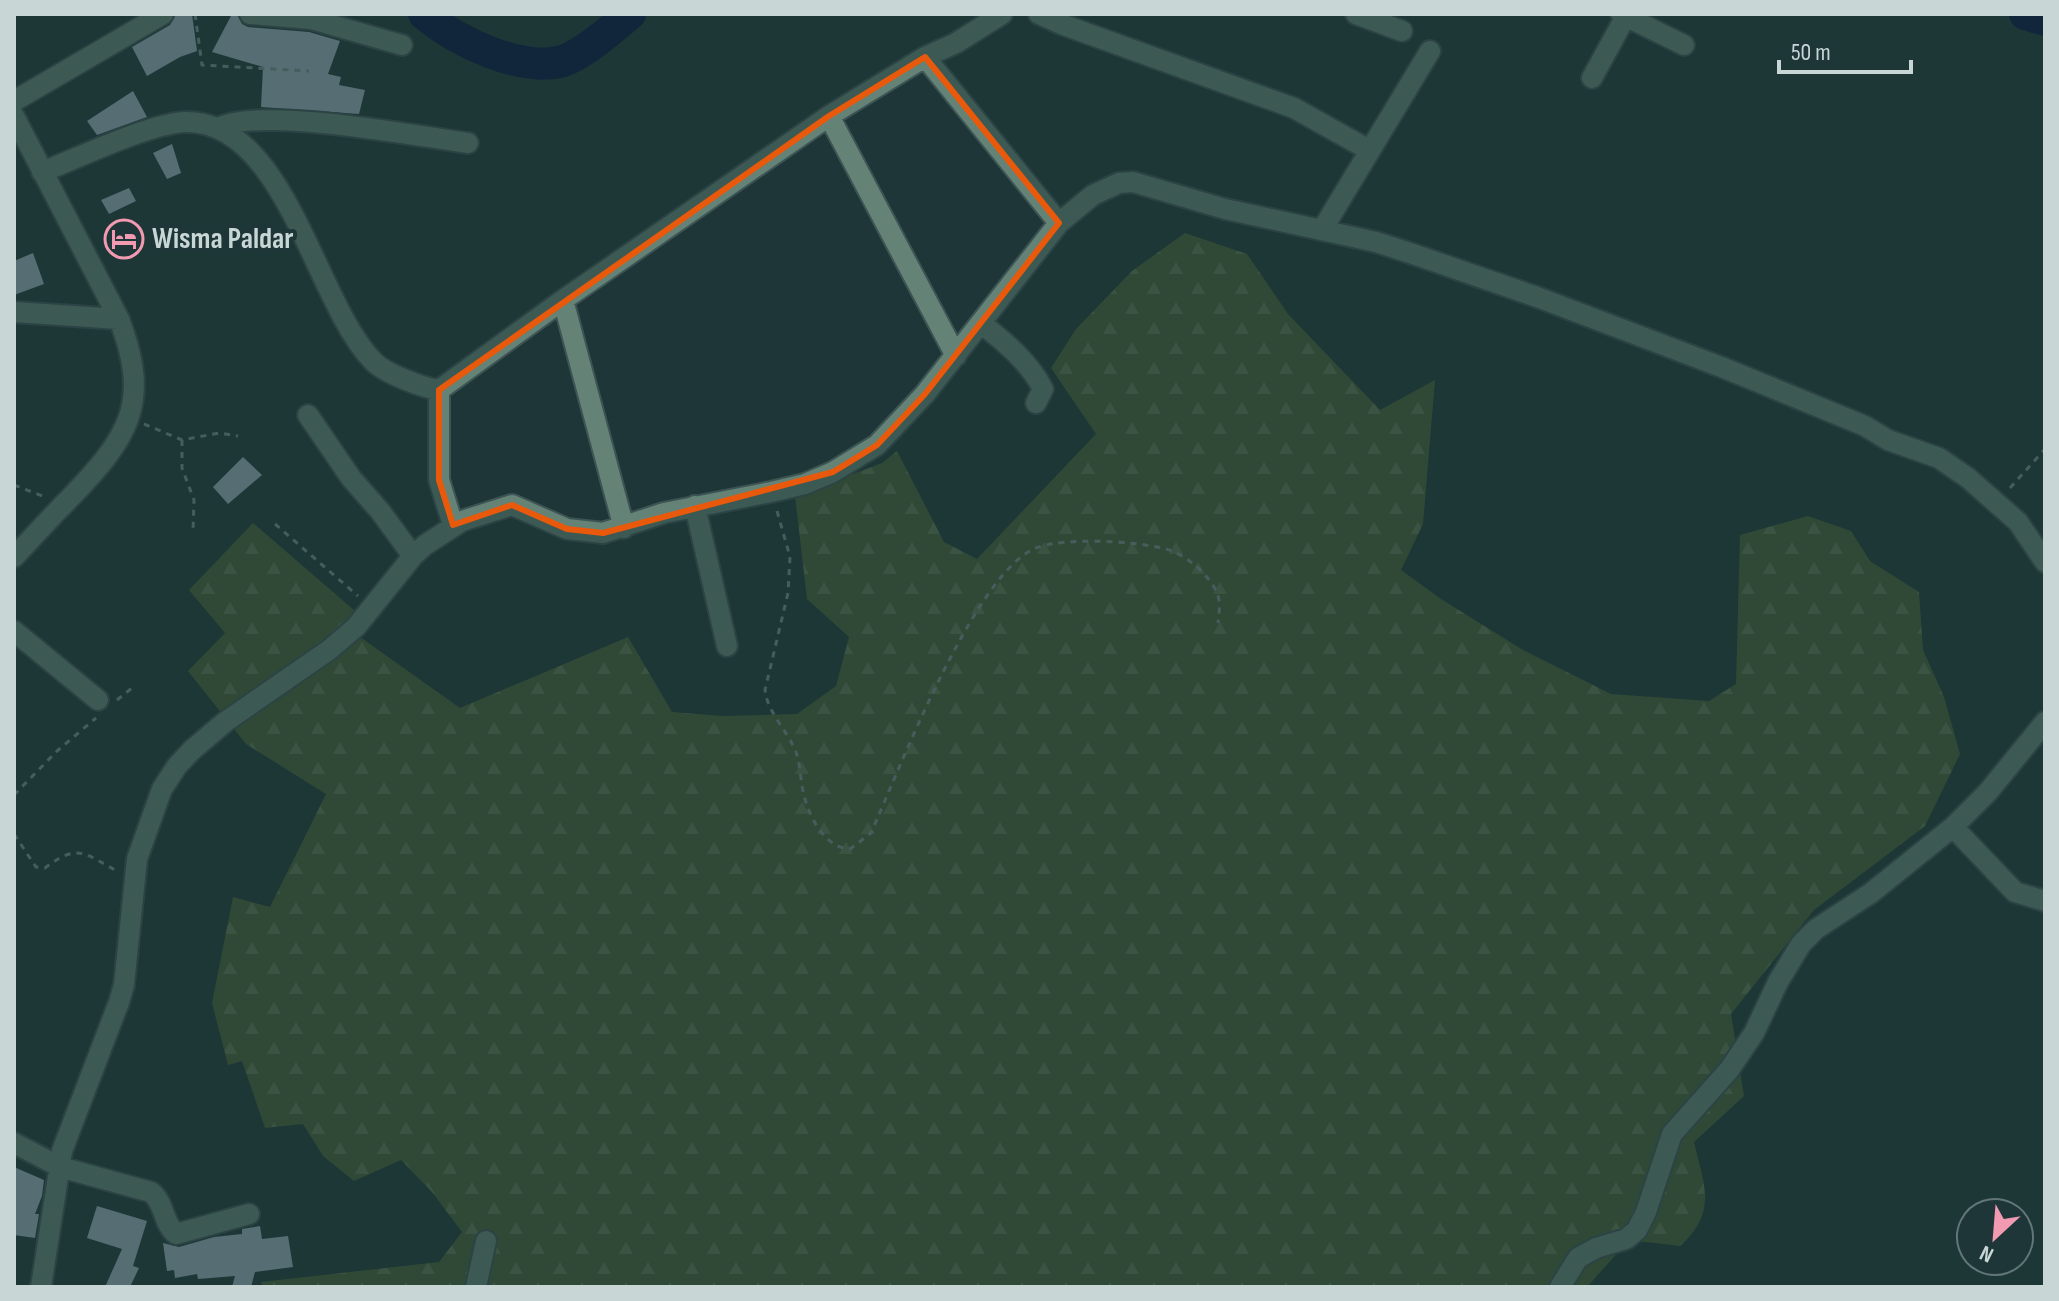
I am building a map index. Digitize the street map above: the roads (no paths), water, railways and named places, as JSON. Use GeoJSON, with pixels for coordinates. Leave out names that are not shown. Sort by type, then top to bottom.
{"type":"FeatureCollection","features":[{"type":"Feature","properties":{"kind":"street"},"geometry":{"type":"LineString","coordinates":[[14,101],[163,14]]}},
{"type":"Feature","properties":{"kind":"street"},"geometry":{"type":"LineString","coordinates":[[250,14],[311,19],[402,45]]}},
{"type":"Feature","properties":{"kind":"street"},"geometry":{"type":"LineString","coordinates":[[439,390],[829,116],[1002,14]]}},
{"type":"Feature","properties":{"kind":"street"},"geometry":{"type":"LineString","coordinates":[[1039,14],[1294,108],[1369,150]]}},
{"type":"Feature","properties":{"kind":"street"},"geometry":{"type":"LineString","coordinates":[[1356,14],[1402,31]]}},
{"type":"Feature","properties":{"kind":"street"},"geometry":{"type":"LineString","coordinates":[[1592,78],[1625,15],[1684,45]]}},
{"type":"Feature","properties":{"kind":"street"},"geometry":{"type":"LineString","coordinates":[[1322,230],[1430,51]]}},
{"type":"Feature","properties":{"kind":"street"},"geometry":{"type":"LineString","coordinates":[[925,57],[1059,223]]}},
{"type":"Feature","properties":{"kind":"street"},"geometry":{"type":"LineString","coordinates":[[14,116],[119,319],[134,367],[130,418],[115,448],[14,557]]}},
{"type":"Feature","properties":{"kind":"street"},"geometry":{"type":"LineString","coordinates":[[829,116],[956,356]]}},
{"type":"Feature","properties":{"kind":"street"},"geometry":{"type":"LineString","coordinates":[[218,128],[240,121],[323,123],[468,143]]}},
{"type":"Feature","properties":{"kind":"street"},"geometry":{"type":"LineString","coordinates":[[42,172],[170,124],[193,122],[218,128],[242,145],[270,176],[354,339],[374,364],[439,390]]}},
{"type":"Feature","properties":{"kind":"street"},"geometry":{"type":"LineString","coordinates":[[41,1287],[62,1151],[124,985],[133,879],[151,814],[177,766],[225,722],[329,650],[374,609],[413,556],[453,525],[509,505],[576,531],[603,533],[664,513],[771,492],[819,479],[866,453],[890,432],[956,356],[1059,223],[1093,195],[1119,183],[1133,182],[1225,209],[1413,254],[1724,368],[1865,426],[1893,442],[1936,456],[1968,478],[2018,522],[2045,562]]}},
{"type":"Feature","properties":{"kind":"street"},"geometry":{"type":"LineString","coordinates":[[563,300],[624,528]]}},
{"type":"Feature","properties":{"kind":"street"},"geometry":{"type":"LineString","coordinates":[[14,312],[119,319]]}},
{"type":"Feature","properties":{"kind":"street"},"geometry":{"type":"LineString","coordinates":[[982,324],[1009,346],[1038,379],[1043,389],[1036,403]]}},
{"type":"Feature","properties":{"kind":"street"},"geometry":{"type":"LineString","coordinates":[[439,390],[439,480],[453,525]]}},
{"type":"Feature","properties":{"kind":"street"},"geometry":{"type":"LineString","coordinates":[[308,415],[351,478],[413,556]]}},
{"type":"Feature","properties":{"kind":"street"},"geometry":{"type":"LineString","coordinates":[[695,506],[727,646]]}},
{"type":"Feature","properties":{"kind":"street"},"geometry":{"type":"LineString","coordinates":[[14,631],[103,707]]}},
{"type":"Feature","properties":{"kind":"street"},"geometry":{"type":"LineString","coordinates":[[1560,1287],[1578,1258],[1596,1248],[1626,1239],[1637,1230],[1672,1134],[1754,1033],[1778,982],[1801,944],[1816,929],[1871,893],[1953,827],[1988,792],[2045,722]]}},
{"type":"Feature","properties":{"kind":"street"},"geometry":{"type":"LineString","coordinates":[[1953,827],[2015,892],[2045,901]]}},
{"type":"Feature","properties":{"kind":"street"},"geometry":{"type":"LineString","coordinates":[[14,1143],[60,1167],[151,1192],[158,1198],[170,1230],[176,1234],[249,1214]]}},
{"type":"Feature","properties":{"kind":"street"},"geometry":{"type":"LineString","coordinates":[[476,1287],[486,1241]]}},
{"type":"Feature","properties":{"kind":"waterway"},"geometry":{"type":"LineString","coordinates":[[424,14],[453,34],[490,52],[509,59],[546,64],[580,53],[630,14]]}},
{"type":"Feature","properties":{"kind":"waterway"},"geometry":{"type":"LineString","coordinates":[[2025,14],[2045,20]]}},
{"type":"Feature","properties":{"kind":"place","name":"Wisma Paldar"},"geometry":{"type":"Point","coordinates":[124,239]}}]}
